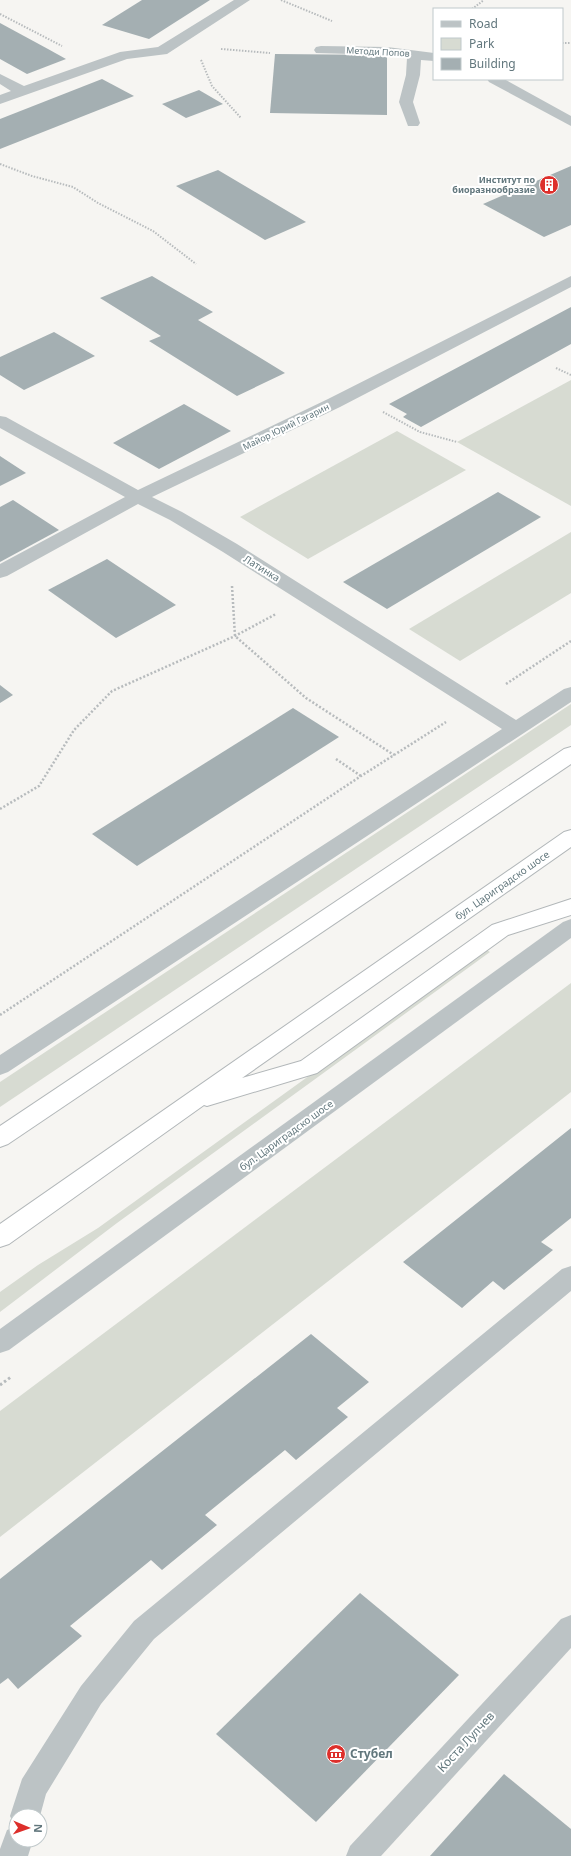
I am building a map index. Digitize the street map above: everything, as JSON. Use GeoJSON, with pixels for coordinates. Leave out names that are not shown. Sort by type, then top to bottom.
{"type":"FeatureCollection","features":[{"type":"Feature","properties":{"kind":"highway"},"geometry":{"type":"LineString","coordinates":[[0,1138],[571,754]]}},
{"type":"Feature","properties":{"kind":"highway","name":"бул. Цариградско шосе"},"geometry":{"type":"LineString","coordinates":[[0,1237],[189,1103],[571,837]]}},
{"type":"Feature","properties":{"kind":"highway"},"geometry":{"type":"LineString","coordinates":[[189,1103],[309,1067],[500,930],[571,907]]}},
{"type":"Feature","properties":{"kind":"street"},"geometry":{"type":"LineString","coordinates":[[0,100],[125,55],[162,50],[243,0]]}},
{"type":"Feature","properties":{"kind":"street","name":"Методи Попов"},"geometry":{"type":"LineString","coordinates":[[321,50],[387,51],[433,57]]}},
{"type":"Feature","properties":{"kind":"street"},"geometry":{"type":"LineString","coordinates":[[413,123],[406,102],[413,75],[414,54]]}},
{"type":"Feature","properties":{"kind":"street"},"geometry":{"type":"LineString","coordinates":[[0,78],[23,92]]}},
{"type":"Feature","properties":{"kind":"street"},"geometry":{"type":"LineString","coordinates":[[496,80],[571,122]]}},
{"type":"Feature","properties":{"kind":"street","name":"Майор Юрий Гагарин"},"geometry":{"type":"LineString","coordinates":[[0,572],[138,497],[351,395],[571,281]]}},
{"type":"Feature","properties":{"kind":"street","name":"Латинка"},"geometry":{"type":"LineString","coordinates":[[0,421],[138,497],[176,516],[230,548],[517,729]]}},
{"type":"Feature","properties":{"kind":"street"},"geometry":{"type":"LineString","coordinates":[[0,1066],[571,693]]}},
{"type":"Feature","properties":{"kind":"street","name":"бул. Цариградско шосе"},"geometry":{"type":"LineString","coordinates":[[0,1343],[571,928]]}},
{"type":"Feature","properties":{"kind":"street"},"geometry":{"type":"LineString","coordinates":[[27,1808],[33,1789],[91,1696],[144,1630],[571,1276]]}},
{"type":"Feature","properties":{"kind":"street","name":"Коста Лулчев"},"geometry":{"type":"LineString","coordinates":[[361,1856],[571,1628]]}},
{"type":"Feature","properties":{"kind":"path"},"geometry":{"type":"LineString","coordinates":[[473,8],[484,0]]}},
{"type":"Feature","properties":{"kind":"path"},"geometry":{"type":"LineString","coordinates":[[0,14],[98,65]]}},
{"type":"Feature","properties":{"kind":"path"},"geometry":{"type":"LineString","coordinates":[[198,54],[212,86],[241,118]]}},
{"type":"Feature","properties":{"kind":"path"},"geometry":{"type":"LineString","coordinates":[[0,164],[32,176],[73,187],[98,203],[153,231],[196,264]]}},
{"type":"Feature","properties":{"kind":"path"},"geometry":{"type":"LineString","coordinates":[[556,368],[571,376]]}},
{"type":"Feature","properties":{"kind":"path"},"geometry":{"type":"LineString","coordinates":[[351,395],[420,432],[457,442]]}},
{"type":"Feature","properties":{"kind":"path"},"geometry":{"type":"LineString","coordinates":[[230,548],[234,636],[306,698],[394,755]]}},
{"type":"Feature","properties":{"kind":"path"},"geometry":{"type":"LineString","coordinates":[[0,809],[39,786],[74,730],[112,691],[234,636],[308,597]]}},
{"type":"Feature","properties":{"kind":"path"},"geometry":{"type":"LineString","coordinates":[[0,1015],[361,776],[571,642]]}},
{"type":"Feature","properties":{"kind":"path"},"geometry":{"type":"LineString","coordinates":[[336,759],[361,776]]}},
{"type":"Feature","properties":{"kind":"green space"},"geometry":{"type":"Polygon","coordinates":[[[571,380],[571,506],[457,442],[571,380]]]}},
{"type":"Feature","properties":{"kind":"green space"},"geometry":{"type":"Polygon","coordinates":[[[397,431],[466,470],[308,559],[240,517],[397,431]]]}},
{"type":"Feature","properties":{"kind":"green space"},"geometry":{"type":"Polygon","coordinates":[[[571,532],[571,593],[460,661],[409,629],[571,532]]]}},
{"type":"Feature","properties":{"kind":"green space"},"geometry":{"type":"Polygon","coordinates":[[[571,704],[571,725],[0,1107],[0,1082],[571,704]]]}},
{"type":"Feature","properties":{"kind":"green space"},"geometry":{"type":"Polygon","coordinates":[[[485,949],[490,952],[117,1223],[0,1312],[0,1292],[38,1265],[98,1228],[485,949]]]}},
{"type":"Feature","properties":{"kind":"green space"},"geometry":{"type":"Polygon","coordinates":[[[571,983],[571,1092],[0,1537],[0,1411],[571,983]]]}},
{"type":"Feature","properties":{"kind":"building"},"geometry":{"type":"Polygon","coordinates":[[[142,0],[210,0],[149,39],[102,25],[142,0]]]}},
{"type":"Feature","properties":{"kind":"building"},"geometry":{"type":"Polygon","coordinates":[[[0,23],[66,59],[27,74],[0,59],[0,23]]]}},
{"type":"Feature","properties":{"kind":"building"},"geometry":{"type":"Polygon","coordinates":[[[275,54],[387,55],[387,115],[270,113],[275,54]]]}},
{"type":"Feature","properties":{"kind":"building"},"geometry":{"type":"Polygon","coordinates":[[[102,79],[134,96],[0,149],[0,119],[102,79]]]}},
{"type":"Feature","properties":{"kind":"building"},"geometry":{"type":"Polygon","coordinates":[[[199,90],[223,104],[186,118],[162,104],[199,90]]]}},
{"type":"Feature","properties":{"kind":"building","name":"Институт по биоразнообразие"},"geometry":{"type":"Polygon","coordinates":[[[571,166],[571,225],[544,237],[483,204],[571,166]]]}},
{"type":"Feature","properties":{"kind":"building"},"geometry":{"type":"Polygon","coordinates":[[[218,170],[306,222],[265,240],[176,186],[218,170]]]}},
{"type":"Feature","properties":{"kind":"building"},"geometry":{"type":"Polygon","coordinates":[[[152,276],[213,312],[198,320],[285,373],[237,396],[149,341],[161,336],[100,298],[152,276]]]}},
{"type":"Feature","properties":{"kind":"building"},"geometry":{"type":"Polygon","coordinates":[[[571,307],[571,344],[421,427],[403,417],[407,414],[389,404],[571,307]]]}},
{"type":"Feature","properties":{"kind":"building"},"geometry":{"type":"Polygon","coordinates":[[[54,332],[95,356],[24,390],[0,375],[0,357],[54,332]]]}},
{"type":"Feature","properties":{"kind":"building"},"geometry":{"type":"Polygon","coordinates":[[[184,404],[231,431],[159,469],[113,443],[184,404]]]}},
{"type":"Feature","properties":{"kind":"building"},"geometry":{"type":"Polygon","coordinates":[[[0,456],[26,473],[0,486],[0,456]]]}},
{"type":"Feature","properties":{"kind":"building"},"geometry":{"type":"Polygon","coordinates":[[[498,492],[541,517],[387,609],[343,582],[498,492]]]}},
{"type":"Feature","properties":{"kind":"building"},"geometry":{"type":"Polygon","coordinates":[[[13,500],[59,530],[0,562],[0,507],[13,500]]]}},
{"type":"Feature","properties":{"kind":"building"},"geometry":{"type":"Polygon","coordinates":[[[107,559],[176,605],[116,638],[48,590],[107,559]]]}},
{"type":"Feature","properties":{"kind":"building"},"geometry":{"type":"Polygon","coordinates":[[[0,685],[13,695],[0,703],[0,685]]]}},
{"type":"Feature","properties":{"kind":"building"},"geometry":{"type":"Polygon","coordinates":[[[293,708],[339,737],[137,866],[92,834],[293,708]]]}},
{"type":"Feature","properties":{"kind":"building"},"geometry":{"type":"Polygon","coordinates":[[[571,1128],[571,1218],[541,1242],[553,1250],[504,1290],[493,1281],[462,1308],[403,1262],[571,1128]]]}},
{"type":"Feature","properties":{"kind":"building"},"geometry":{"type":"Polygon","coordinates":[[[311,1334],[369,1382],[337,1408],[348,1417],[296,1460],[285,1450],[205,1515],[217,1525],[162,1570],[151,1560],[70,1626],[82,1636],[18,1689],[8,1678],[0,1684],[0,1579],[311,1334]]]}},
{"type":"Feature","properties":{"kind":"building"},"geometry":{"type":"Polygon","coordinates":[[[360,1593],[459,1675],[316,1822],[216,1734],[360,1593]]]}},
{"type":"Feature","properties":{"kind":"building"},"geometry":{"type":"Polygon","coordinates":[[[504,1774],[571,1829],[571,1856],[430,1856],[504,1774]]]}},
{"type":"Feature","properties":{"kind":"place","name":"Институт по биоразнообразие"},"geometry":{"type":"Point","coordinates":[549,185]}},
{"type":"Feature","properties":{"kind":"place","name":"Стубел"},"geometry":{"type":"Point","coordinates":[336,1754]}}]}
